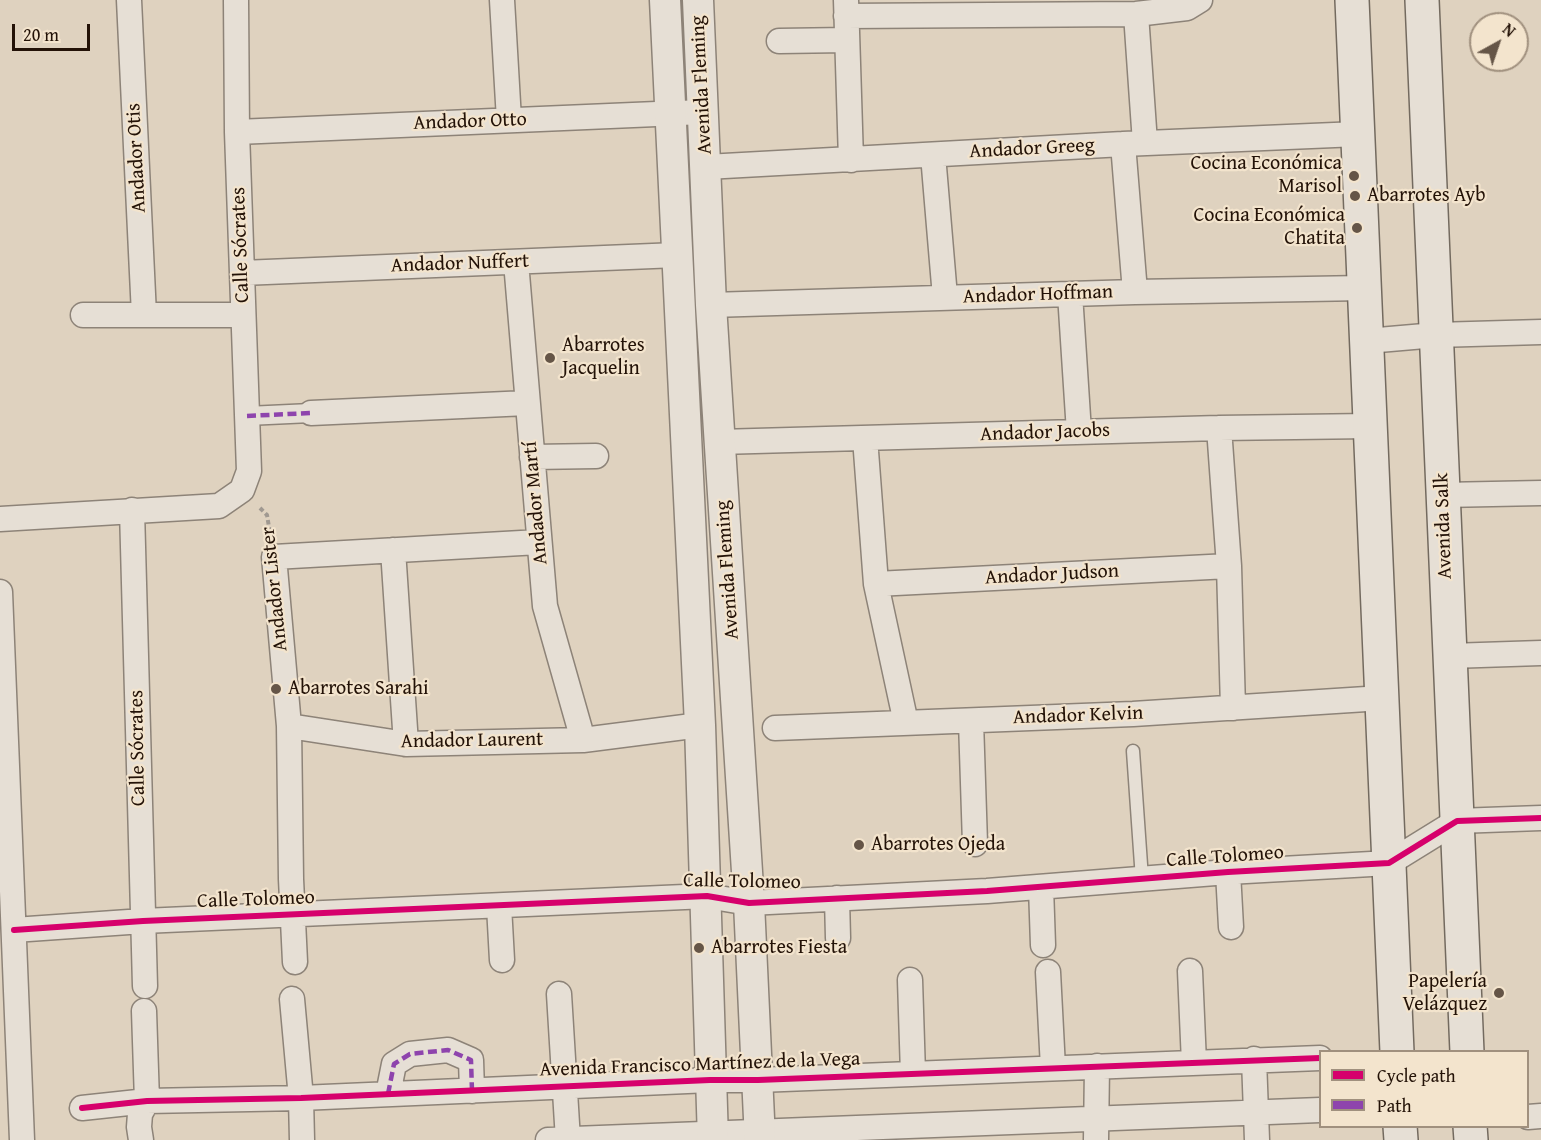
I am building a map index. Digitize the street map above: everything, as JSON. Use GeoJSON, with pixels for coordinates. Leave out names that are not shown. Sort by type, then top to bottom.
{"type":"FeatureCollection","features":[{"type":"Feature","properties":{"kind":"main road"},"geometry":{"type":"LineString","coordinates":[[1352,0],[1397,1050]]}},
{"type":"Feature","properties":{"kind":"main road","name":"Avenida Salk"},"geometry":{"type":"LineString","coordinates":[[1422,0],[1467,1050]]}},
{"type":"Feature","properties":{"kind":"street","name":"Andador Otis"},"geometry":{"type":"LineString","coordinates":[[129,0],[144,315]]}},
{"type":"Feature","properties":{"kind":"street","name":"Calle Sócrates"},"geometry":{"type":"LineString","coordinates":[[236,0],[237,132],[249,471],[242,490]]}},
{"type":"Feature","properties":{"kind":"street"},"geometry":{"type":"LineString","coordinates":[[502,0],[509,120]]}},
{"type":"Feature","properties":{"kind":"street","name":"Avenida Fleming"},"geometry":{"type":"LineString","coordinates":[[665,0],[700,725],[707,896],[712,1136]]}},
{"type":"Feature","properties":{"kind":"street","name":"Avenida Fleming"},"geometry":{"type":"LineString","coordinates":[[698,0],[711,304],[749,903],[760,1136]]}},
{"type":"Feature","properties":{"kind":"street"},"geometry":{"type":"LineString","coordinates":[[851,159],[846,8],[1136,14],[1187,8],[1200,0]]}},
{"type":"Feature","properties":{"kind":"street"},"geometry":{"type":"LineString","coordinates":[[1135,292],[1136,14]]}},
{"type":"Feature","properties":{"kind":"street"},"geometry":{"type":"LineString","coordinates":[[779,41],[847,40]]}},
{"type":"Feature","properties":{"kind":"street","name":"Andador Otto"},"geometry":{"type":"LineString","coordinates":[[237,132],[704,111]]}},
{"type":"Feature","properties":{"kind":"street","name":"Andador Greeg"},"geometry":{"type":"LineString","coordinates":[[706,167],[1358,134]]}},
{"type":"Feature","properties":{"kind":"street"},"geometry":{"type":"LineString","coordinates":[[933,155],[945,297]]}},
{"type":"Feature","properties":{"kind":"street","name":"Andador Nuffert"},"geometry":{"type":"LineString","coordinates":[[242,273],[677,255]]}},
{"type":"Feature","properties":{"kind":"street","name":"Andador Martí"},"geometry":{"type":"LineString","coordinates":[[516,262],[545,606],[583,740]]}},
{"type":"Feature","properties":{"kind":"street","name":"Andador Hoffman"},"geometry":{"type":"LineString","coordinates":[[711,304],[1364,288]]}},
{"type":"Feature","properties":{"kind":"street"},"geometry":{"type":"LineString","coordinates":[[1071,294],[1079,432]]}},
{"type":"Feature","properties":{"kind":"street"},"geometry":{"type":"LineString","coordinates":[[83,315],[243,315]]}},
{"type":"Feature","properties":{"kind":"street"},"geometry":{"type":"LineString","coordinates":[[1366,341],[1436,335],[1541,332]]}},
{"type":"Feature","properties":{"kind":"street"},"geometry":{"type":"LineString","coordinates":[[247,416],[527,403]]}},
{"type":"Feature","properties":{"kind":"street","name":"Andador Jacobs"},"geometry":{"type":"LineString","coordinates":[[719,442],[1370,426]]}},
{"type":"Feature","properties":{"kind":"street"},"geometry":{"type":"LineString","coordinates":[[1219,428],[1229,566],[1233,708]]}},
{"type":"Feature","properties":{"kind":"street"},"geometry":{"type":"LineString","coordinates":[[865,438],[876,584],[906,723]]}},
{"type":"Feature","properties":{"kind":"street"},"geometry":{"type":"LineString","coordinates":[[532,457],[596,456]]}},
{"type":"Feature","properties":{"kind":"street"},"geometry":{"type":"LineString","coordinates":[[0,519],[219,506],[242,490]]}},
{"type":"Feature","properties":{"kind":"street"},"geometry":{"type":"LineString","coordinates":[[1443,495],[1541,492]]}},
{"type":"Feature","properties":{"kind":"street","name":"Calle Sócrates"},"geometry":{"type":"LineString","coordinates":[[132,510],[145,986]]}},
{"type":"Feature","properties":{"kind":"street"},"geometry":{"type":"LineString","coordinates":[[274,557],[539,542]]}},
{"type":"Feature","properties":{"kind":"street"},"geometry":{"type":"LineString","coordinates":[[393,550],[406,744]]}},
{"type":"Feature","properties":{"kind":"street","name":"Andador Lister"},"geometry":{"type":"LineString","coordinates":[[274,557],[289,726],[291,879],[295,963]]}},
{"type":"Feature","properties":{"kind":"street","name":"Andador Judson"},"geometry":{"type":"LineString","coordinates":[[876,584],[1229,566]]}},
{"type":"Feature","properties":{"kind":"street"},"geometry":{"type":"LineString","coordinates":[[0,592],[4,834],[14,930],[9,1007],[22,1140]]}},
{"type":"Feature","properties":{"kind":"street"},"geometry":{"type":"LineString","coordinates":[[1450,656],[1541,653]]}},
{"type":"Feature","properties":{"kind":"street","name":"Andador Kelvin"},"geometry":{"type":"LineString","coordinates":[[775,728],[971,721],[1382,698]]}},
{"type":"Feature","properties":{"kind":"street"},"geometry":{"type":"LineString","coordinates":[[971,721],[975,844]]}},
{"type":"Feature","properties":{"kind":"street","name":"Andador Laurent"},"geometry":{"type":"LineString","coordinates":[[289,726],[406,744],[583,740],[700,725]]}},
{"type":"Feature","properties":{"kind":"street"},"geometry":{"type":"LineString","coordinates":[[1457,820],[1541,818]]}},
{"type":"Feature","properties":{"kind":"street","name":"Calle Tolomeo"},"geometry":{"type":"LineString","coordinates":[[14,930],[143,921],[707,896],[749,903],[1041,887],[1228,872],[1389,863],[1457,820]]}},
{"type":"Feature","properties":{"kind":"street"},"geometry":{"type":"LineString","coordinates":[[1228,872],[1231,927]]}},
{"type":"Feature","properties":{"kind":"street"},"geometry":{"type":"LineString","coordinates":[[1041,887],[1043,945]]}},
{"type":"Feature","properties":{"kind":"street"},"geometry":{"type":"LineString","coordinates":[[837,898],[838,938]]}},
{"type":"Feature","properties":{"kind":"street"},"geometry":{"type":"LineString","coordinates":[[499,906],[502,960]]}},
{"type":"Feature","properties":{"kind":"street"},"geometry":{"type":"LineString","coordinates":[[1190,971],[1194,1063]]}},
{"type":"Feature","properties":{"kind":"street"},"geometry":{"type":"LineString","coordinates":[[1048,972],[1053,1068]]}},
{"type":"Feature","properties":{"kind":"street"},"geometry":{"type":"LineString","coordinates":[[910,980],[913,1074]]}},
{"type":"Feature","properties":{"kind":"street"},"geometry":{"type":"LineString","coordinates":[[559,994],[565,1087],[561,1140],[1096,1129],[1256,1112],[1319,1110]]}},
{"type":"Feature","properties":{"kind":"street"},"geometry":{"type":"LineString","coordinates":[[292,999],[301,1098],[302,1140]]}},
{"type":"Feature","properties":{"kind":"street"},"geometry":{"type":"LineString","coordinates":[[141,1140],[139,1126],[147,1101],[144,1011]]}},
{"type":"Feature","properties":{"kind":"street"},"geometry":{"type":"LineString","coordinates":[[388,1094],[394,1064],[410,1054],[448,1050],[471,1060],[472,1091]]}},
{"type":"Feature","properties":{"kind":"street","name":"Avenida Francisco Martínez de la Vega"},"geometry":{"type":"LineString","coordinates":[[82,1108],[147,1101],[301,1098],[710,1080],[1319,1058]]}},
{"type":"Feature","properties":{"kind":"street"},"geometry":{"type":"LineString","coordinates":[[1254,1059],[1257,1140]]}},
{"type":"Feature","properties":{"kind":"street"},"geometry":{"type":"LineString","coordinates":[[1096,1129],[1097,1066]]}},
{"type":"Feature","properties":{"kind":"lane"},"geometry":{"type":"LineString","coordinates":[[1133,751],[1142,879]]}},
{"type":"Feature","properties":{"kind":"marked path"},"geometry":{"type":"LineString","coordinates":[[247,416],[311,413]]}},
{"type":"Feature","properties":{"kind":"marked path"},"geometry":{"type":"LineString","coordinates":[[388,1094],[394,1064],[410,1054],[448,1050],[471,1060],[472,1091]]}},
{"type":"Feature","properties":{"kind":"cycle path"},"geometry":{"type":"LineString","coordinates":[[14,930],[143,921],[707,896],[749,903],[987,891],[1228,872],[1389,863],[1457,821],[1541,818]]}},
{"type":"Feature","properties":{"kind":"cycle path"},"geometry":{"type":"LineString","coordinates":[[82,1108],[147,1101],[301,1098],[710,1080],[1319,1058]]}},
{"type":"Feature","properties":{"kind":"place","name":"Cocina Económica Marisol"},"geometry":{"type":"Point","coordinates":[1354,176]}},
{"type":"Feature","properties":{"kind":"place","name":"Abarrotes Ayb"},"geometry":{"type":"Point","coordinates":[1355,196]}},
{"type":"Feature","properties":{"kind":"place","name":"Cocina Económica Chatita"},"geometry":{"type":"Point","coordinates":[1357,228]}},
{"type":"Feature","properties":{"kind":"place","name":"Abarrotes Jacquelin"},"geometry":{"type":"Point","coordinates":[550,358]}},
{"type":"Feature","properties":{"kind":"place","name":"Abarrotes Sarahi"},"geometry":{"type":"Point","coordinates":[276,689]}},
{"type":"Feature","properties":{"kind":"place","name":"Abarrotes Ojeda"},"geometry":{"type":"Point","coordinates":[859,845]}},
{"type":"Feature","properties":{"kind":"place","name":"Abarrotes Fiesta"},"geometry":{"type":"Point","coordinates":[699,948]}},
{"type":"Feature","properties":{"kind":"place","name":"Papelería Velázquez"},"geometry":{"type":"Point","coordinates":[1499,993]}}]}
